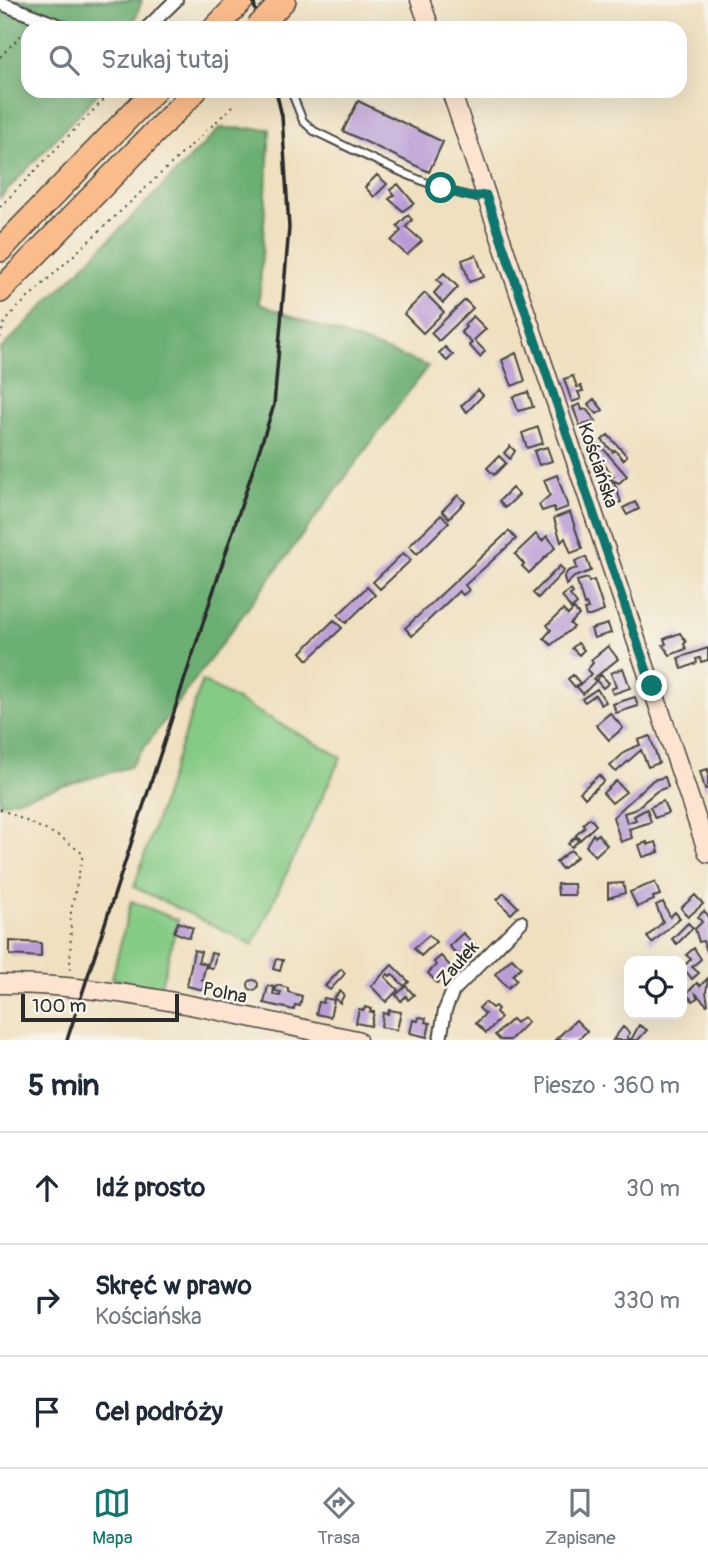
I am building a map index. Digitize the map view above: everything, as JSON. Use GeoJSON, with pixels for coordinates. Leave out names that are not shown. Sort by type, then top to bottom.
{"type":"FeatureCollection","features":[{"type":"Feature","properties":{"kind":"highway"},"geometry":{"type":"LineString","coordinates":[[263,21],[284,0]]}},
{"type":"Feature","properties":{"kind":"highway"},"geometry":{"type":"LineString","coordinates":[[222,21],[241,2]]}},
{"type":"Feature","properties":{"kind":"highway"},"geometry":{"type":"LineString","coordinates":[[0,250],[147,98]]}},
{"type":"Feature","properties":{"kind":"highway"},"geometry":{"type":"LineString","coordinates":[[0,291],[188,98]]}},
{"type":"Feature","properties":{"kind":"street"},"geometry":{"type":"LineString","coordinates":[[154,21],[176,0]]}},
{"type":"Feature","properties":{"kind":"street"},"geometry":{"type":"LineString","coordinates":[[420,0],[427,21]]}},
{"type":"Feature","properties":{"kind":"street"},"geometry":{"type":"LineString","coordinates":[[0,3],[47,21]]}},
{"type":"Feature","properties":{"kind":"street","name":"Kościańska"},"geometry":{"type":"LineString","coordinates":[[453,98],[708,853]]}},
{"type":"Feature","properties":{"kind":"street","name":"Zaułek"},"geometry":{"type":"LineString","coordinates":[[440,1040],[445,1010],[453,991],[521,922]]}},
{"type":"Feature","properties":{"kind":"street","name":"Polna"},"geometry":{"type":"LineString","coordinates":[[0,984],[70,986],[131,994],[357,1040]]}},
{"type":"Feature","properties":{"kind":"lane"},"geometry":{"type":"LineString","coordinates":[[294,98],[303,121],[314,131],[441,188],[471,197],[486,195]]}},
{"type":"Feature","properties":{"kind":"path"},"geometry":{"type":"LineString","coordinates":[[0,57],[21,35]]}},
{"type":"Feature","properties":{"kind":"path"},"geometry":{"type":"LineString","coordinates":[[0,207],[104,98]]}},
{"type":"Feature","properties":{"kind":"path"},"geometry":{"type":"LineString","coordinates":[[0,338],[4,324],[13,312],[233,106]]}},
{"type":"Feature","properties":{"kind":"path"},"geometry":{"type":"LineString","coordinates":[[0,809],[61,837],[83,854],[71,911],[70,986]]}},
{"type":"Feature","properties":{"kind":"green space"},"geometry":{"type":"Polygon","coordinates":[[[0,0],[142,0],[134,21],[21,21],[21,98],[93,98],[0,198],[0,0]]]}},
{"type":"Feature","properties":{"kind":"green space"},"geometry":{"type":"Polygon","coordinates":[[[220,128],[270,129],[259,304],[428,366],[130,767],[0,804],[0,350],[220,128]]]}},
{"type":"Feature","properties":{"kind":"green space"},"geometry":{"type":"Polygon","coordinates":[[[202,681],[341,757],[253,945],[134,887],[202,681]]]}},
{"type":"Feature","properties":{"kind":"green space"},"geometry":{"type":"Polygon","coordinates":[[[131,901],[178,920],[160,989],[112,978],[131,901]]]}},
{"type":"Feature","properties":{"kind":"building"},"geometry":{"type":"Polygon","coordinates":[[[358,101],[443,142],[429,172],[343,131],[358,101]]]}},
{"type":"Feature","properties":{"kind":"building"},"geometry":{"type":"Polygon","coordinates":[[[377,175],[387,184],[374,197],[365,187],[377,175]]]}},
{"type":"Feature","properties":{"kind":"building"},"geometry":{"type":"Polygon","coordinates":[[[398,184],[414,203],[403,211],[389,199],[394,195],[390,190],[398,184]]]}},
{"type":"Feature","properties":{"kind":"building"},"geometry":{"type":"Polygon","coordinates":[[[408,215],[412,220],[406,227],[422,241],[407,255],[391,241],[401,231],[397,226],[408,215]]]}},
{"type":"Feature","properties":{"kind":"building"},"geometry":{"type":"Polygon","coordinates":[[[476,255],[484,277],[469,282],[462,260],[476,255]]]}},
{"type":"Feature","properties":{"kind":"building"},"geometry":{"type":"Polygon","coordinates":[[[444,273],[458,287],[443,303],[434,293],[442,284],[437,280],[444,273]]]}},
{"type":"Feature","properties":{"kind":"building"},"geometry":{"type":"Polygon","coordinates":[[[425,293],[444,312],[423,333],[404,314],[425,293]]]}},
{"type":"Feature","properties":{"kind":"building"},"geometry":{"type":"Polygon","coordinates":[[[465,300],[473,308],[439,341],[431,333],[465,300]]]}},
{"type":"Feature","properties":{"kind":"building"},"geometry":{"type":"Polygon","coordinates":[[[473,316],[486,329],[474,340],[485,351],[480,357],[469,345],[472,343],[461,332],[473,316]]]}},
{"type":"Feature","properties":{"kind":"building"},"geometry":{"type":"Polygon","coordinates":[[[445,347],[453,355],[447,361],[439,353],[445,347]]]}},
{"type":"Feature","properties":{"kind":"building"},"geometry":{"type":"Polygon","coordinates":[[[516,353],[525,381],[512,386],[502,360],[516,353]]]}},
{"type":"Feature","properties":{"kind":"building"},"geometry":{"type":"Polygon","coordinates":[[[573,376],[577,387],[581,386],[583,391],[578,392],[581,399],[572,402],[564,379],[573,376]]]}},
{"type":"Feature","properties":{"kind":"building"},"geometry":{"type":"Polygon","coordinates":[[[478,390],[483,395],[467,412],[461,406],[478,390]]]}},
{"type":"Feature","properties":{"kind":"building"},"geometry":{"type":"Polygon","coordinates":[[[528,392],[533,407],[518,411],[513,397],[528,392]]]}},
{"type":"Feature","properties":{"kind":"building"},"geometry":{"type":"Polygon","coordinates":[[[594,399],[603,410],[597,414],[588,404],[594,399]]]}},
{"type":"Feature","properties":{"kind":"building"},"geometry":{"type":"Polygon","coordinates":[[[580,404],[582,410],[586,409],[596,421],[580,426],[573,407],[580,404]]]}},
{"type":"Feature","properties":{"kind":"building"},"geometry":{"type":"Polygon","coordinates":[[[538,427],[543,443],[527,448],[522,433],[538,427]]]}},
{"type":"Feature","properties":{"kind":"building"},"geometry":{"type":"Polygon","coordinates":[[[608,435],[627,456],[623,460],[602,440],[608,435]]]}},
{"type":"Feature","properties":{"kind":"building"},"geometry":{"type":"Polygon","coordinates":[[[595,442],[627,476],[619,483],[610,479],[614,476],[599,459],[593,461],[587,445],[595,442]]]}},
{"type":"Feature","properties":{"kind":"building"},"geometry":{"type":"Polygon","coordinates":[[[510,446],[515,451],[510,459],[504,453],[510,446]]]}},
{"type":"Feature","properties":{"kind":"building"},"geometry":{"type":"Polygon","coordinates":[[[547,447],[552,461],[539,465],[534,451],[547,447]]]}},
{"type":"Feature","properties":{"kind":"building"},"geometry":{"type":"Polygon","coordinates":[[[499,456],[506,463],[494,475],[487,468],[499,456]]]}},
{"type":"Feature","properties":{"kind":"building"},"geometry":{"type":"Polygon","coordinates":[[[557,475],[568,507],[555,512],[554,507],[542,511],[539,505],[550,495],[544,480],[557,475]]]}},
{"type":"Feature","properties":{"kind":"building"},"geometry":{"type":"Polygon","coordinates":[[[614,482],[621,502],[609,506],[602,486],[614,482]]]}},
{"type":"Feature","properties":{"kind":"building"},"geometry":{"type":"Polygon","coordinates":[[[512,488],[519,495],[505,508],[499,501],[512,488]]]}},
{"type":"Feature","properties":{"kind":"building"},"geometry":{"type":"Polygon","coordinates":[[[458,495],[465,502],[449,518],[442,511],[458,495]]]}},
{"type":"Feature","properties":{"kind":"building"},"geometry":{"type":"Polygon","coordinates":[[[635,502],[639,509],[627,515],[623,508],[635,502]]]}},
{"type":"Feature","properties":{"kind":"building"},"geometry":{"type":"Polygon","coordinates":[[[570,512],[582,549],[571,553],[565,538],[561,542],[554,518],[570,512]]]}},
{"type":"Feature","properties":{"kind":"building"},"geometry":{"type":"Polygon","coordinates":[[[441,515],[449,522],[417,554],[409,546],[441,515]]]}},
{"type":"Feature","properties":{"kind":"building"},"geometry":{"type":"Polygon","coordinates":[[[509,531],[516,539],[465,585],[469,590],[463,595],[459,591],[412,636],[405,628],[509,531]]]}},
{"type":"Feature","properties":{"kind":"building"},"geometry":{"type":"Polygon","coordinates":[[[536,534],[542,541],[547,536],[556,547],[529,573],[515,554],[536,534]]]}},
{"type":"Feature","properties":{"kind":"building"},"geometry":{"type":"Polygon","coordinates":[[[403,553],[411,560],[380,589],[373,582],[403,553]]]}},
{"type":"Feature","properties":{"kind":"building"},"geometry":{"type":"Polygon","coordinates":[[[586,557],[591,571],[574,577],[566,585],[564,577],[568,571],[577,568],[575,561],[586,557]]]}},
{"type":"Feature","properties":{"kind":"building"},"geometry":{"type":"Polygon","coordinates":[[[560,566],[564,571],[538,598],[533,593],[560,566]]]}},
{"type":"Feature","properties":{"kind":"building"},"geometry":{"type":"Polygon","coordinates":[[[588,578],[589,582],[594,580],[604,611],[586,616],[584,610],[588,609],[586,604],[584,605],[577,581],[588,578]]]}},
{"type":"Feature","properties":{"kind":"building"},"geometry":{"type":"Polygon","coordinates":[[[367,587],[375,595],[346,623],[338,615],[367,587]]]}},
{"type":"Feature","properties":{"kind":"building"},"geometry":{"type":"Polygon","coordinates":[[[571,590],[573,593],[570,595],[577,604],[571,609],[562,596],[571,590]]]}},
{"type":"Feature","properties":{"kind":"building"},"geometry":{"type":"Polygon","coordinates":[[[574,609],[579,615],[570,624],[574,627],[551,645],[544,638],[551,630],[547,625],[563,610],[568,615],[574,609]]]}},
{"type":"Feature","properties":{"kind":"building"},"geometry":{"type":"Polygon","coordinates":[[[334,620],[342,628],[308,660],[301,652],[334,620]]]}},
{"type":"Feature","properties":{"kind":"building"},"geometry":{"type":"Polygon","coordinates":[[[608,624],[611,633],[594,638],[591,629],[608,624]]]}},
{"type":"Feature","properties":{"kind":"building"},"geometry":{"type":"Polygon","coordinates":[[[680,633],[686,642],[686,649],[670,655],[663,645],[666,644],[664,639],[680,633]]]}},
{"type":"Feature","properties":{"kind":"building"},"geometry":{"type":"Polygon","coordinates":[[[578,643],[584,650],[579,655],[572,648],[578,643]]]}},
{"type":"Feature","properties":{"kind":"building"},"geometry":{"type":"Polygon","coordinates":[[[608,646],[618,659],[593,679],[596,681],[583,694],[577,687],[591,674],[587,670],[593,663],[591,660],[608,646]]]}},
{"type":"Feature","properties":{"kind":"building"},"geometry":{"type":"Polygon","coordinates":[[[708,648],[708,660],[701,662],[700,658],[696,659],[697,663],[682,669],[678,658],[708,648]]]}},
{"type":"Feature","properties":{"kind":"building"},"geometry":{"type":"Polygon","coordinates":[[[623,668],[630,688],[613,694],[611,689],[616,687],[611,673],[623,668]]]}},
{"type":"Feature","properties":{"kind":"building"},"geometry":{"type":"Polygon","coordinates":[[[573,675],[580,683],[575,687],[568,679],[573,675]]]}},
{"type":"Feature","properties":{"kind":"building"},"geometry":{"type":"Polygon","coordinates":[[[601,675],[609,683],[603,688],[596,680],[601,675]]]}},
{"type":"Feature","properties":{"kind":"building"},"geometry":{"type":"Polygon","coordinates":[[[597,689],[606,702],[601,705],[595,695],[585,702],[582,699],[597,689]]]}},
{"type":"Feature","properties":{"kind":"building"},"geometry":{"type":"Polygon","coordinates":[[[635,697],[638,706],[616,713],[613,704],[635,697]]]}},
{"type":"Feature","properties":{"kind":"building"},"geometry":{"type":"Polygon","coordinates":[[[610,713],[623,728],[609,740],[596,725],[610,713]]]}},
{"type":"Feature","properties":{"kind":"building"},"geometry":{"type":"Polygon","coordinates":[[[650,736],[659,763],[648,767],[641,750],[616,772],[610,766],[627,750],[640,745],[638,740],[650,736]]]}},
{"type":"Feature","properties":{"kind":"building"},"geometry":{"type":"Polygon","coordinates":[[[708,769],[708,788],[705,789],[700,771],[708,769]]]}},
{"type":"Feature","properties":{"kind":"building"},"geometry":{"type":"Polygon","coordinates":[[[599,775],[604,781],[585,798],[580,792],[599,775]]]}},
{"type":"Feature","properties":{"kind":"building"},"geometry":{"type":"Polygon","coordinates":[[[665,777],[668,787],[657,791],[634,810],[624,813],[627,823],[636,820],[634,816],[647,809],[651,822],[629,829],[632,838],[621,842],[613,817],[653,780],[665,777]]]}},
{"type":"Feature","properties":{"kind":"building"},"geometry":{"type":"Polygon","coordinates":[[[616,781],[626,792],[612,803],[603,793],[616,781]]]}},
{"type":"Feature","properties":{"kind":"building"},"geometry":{"type":"Polygon","coordinates":[[[663,801],[668,813],[655,818],[650,807],[663,801]]]}},
{"type":"Feature","properties":{"kind":"building"},"geometry":{"type":"Polygon","coordinates":[[[590,818],[596,825],[580,840],[576,835],[590,818]]]}},
{"type":"Feature","properties":{"kind":"building"},"geometry":{"type":"Polygon","coordinates":[[[593,834],[595,837],[598,834],[607,845],[595,856],[586,846],[593,834]]]}},
{"type":"Feature","properties":{"kind":"building"},"geometry":{"type":"Polygon","coordinates":[[[575,837],[578,841],[572,847],[568,844],[575,837]]]}},
{"type":"Feature","properties":{"kind":"building"},"geometry":{"type":"Polygon","coordinates":[[[647,842],[647,845],[656,842],[659,852],[643,857],[639,845],[647,842]]]}},
{"type":"Feature","properties":{"kind":"building"},"geometry":{"type":"Polygon","coordinates":[[[571,850],[577,857],[562,869],[556,862],[571,850]]]}},
{"type":"Feature","properties":{"kind":"building"},"geometry":{"type":"Polygon","coordinates":[[[655,882],[660,895],[637,907],[630,892],[655,882]]]}},
{"type":"Feature","properties":{"kind":"building"},"geometry":{"type":"Polygon","coordinates":[[[623,883],[625,893],[608,898],[608,884],[623,883]]]}},
{"type":"Feature","properties":{"kind":"building"},"geometry":{"type":"Polygon","coordinates":[[[557,884],[574,884],[575,895],[558,895],[557,884]]]}},
{"type":"Feature","properties":{"kind":"building"},"geometry":{"type":"Polygon","coordinates":[[[504,893],[518,907],[511,914],[497,900],[504,893]]]}},
{"type":"Feature","properties":{"kind":"building"},"geometry":{"type":"Polygon","coordinates":[[[695,895],[703,904],[688,917],[681,908],[695,895]]]}},
{"type":"Feature","properties":{"kind":"building"},"geometry":{"type":"Polygon","coordinates":[[[663,902],[670,917],[675,912],[680,918],[652,943],[647,937],[663,922],[656,905],[663,902]]]}},
{"type":"Feature","properties":{"kind":"building"},"geometry":{"type":"Polygon","coordinates":[[[704,911],[708,915],[708,954],[703,941],[699,942],[695,929],[702,922],[698,917],[704,911]]]}},
{"type":"Feature","properties":{"kind":"building"},"geometry":{"type":"Polygon","coordinates":[[[178,922],[193,928],[189,938],[174,932],[178,922]]]}},
{"type":"Feature","properties":{"kind":"building"},"geometry":{"type":"Polygon","coordinates":[[[688,923],[693,928],[677,944],[672,939],[688,923]]]}},
{"type":"Feature","properties":{"kind":"building"},"geometry":{"type":"Polygon","coordinates":[[[463,933],[476,946],[461,959],[449,946],[463,933]]]}},
{"type":"Feature","properties":{"kind":"building"},"geometry":{"type":"Polygon","coordinates":[[[429,935],[436,942],[421,956],[414,948],[429,935]]]}},
{"type":"Feature","properties":{"kind":"building"},"geometry":{"type":"Polygon","coordinates":[[[10,941],[41,943],[41,957],[10,955],[10,941]]]}},
{"type":"Feature","properties":{"kind":"building"},"geometry":{"type":"Polygon","coordinates":[[[694,948],[701,959],[692,967],[699,973],[692,979],[687,973],[687,963],[691,959],[686,955],[694,948]]]}},
{"type":"Feature","properties":{"kind":"building"},"geometry":{"type":"Polygon","coordinates":[[[194,950],[201,952],[198,962],[206,964],[202,980],[205,981],[203,990],[187,986],[194,950]]]}},
{"type":"Feature","properties":{"kind":"building"},"geometry":{"type":"Polygon","coordinates":[[[211,953],[216,954],[213,968],[207,967],[211,953]]]}},
{"type":"Feature","properties":{"kind":"building"},"geometry":{"type":"Polygon","coordinates":[[[441,956],[452,968],[437,983],[428,973],[441,956]]]}},
{"type":"Feature","properties":{"kind":"building"},"geometry":{"type":"Polygon","coordinates":[[[512,958],[521,967],[513,975],[517,980],[508,988],[495,974],[512,958]]]}},
{"type":"Feature","properties":{"kind":"building"},"geometry":{"type":"Polygon","coordinates":[[[276,959],[283,960],[280,971],[273,969],[276,959]]]}},
{"type":"Feature","properties":{"kind":"building"},"geometry":{"type":"Polygon","coordinates":[[[392,965],[409,982],[404,986],[392,974],[388,974],[385,977],[398,990],[386,1002],[371,986],[392,965]]]}},
{"type":"Feature","properties":{"kind":"building"},"geometry":{"type":"Polygon","coordinates":[[[341,969],[345,973],[330,990],[325,986],[341,969]]]}},
{"type":"Feature","properties":{"kind":"building"},"geometry":{"type":"Polygon","coordinates":[[[708,978],[707,1005],[696,994],[697,998],[693,1001],[687,995],[697,983],[700,986],[708,978]]]}},
{"type":"Feature","properties":{"kind":"building"},"geometry":{"type":"Polygon","coordinates":[[[253,980],[258,985],[253,990],[248,985],[253,980]]]}},
{"type":"Feature","properties":{"kind":"building"},"geometry":{"type":"Polygon","coordinates":[[[277,985],[302,996],[300,1006],[295,1005],[294,1010],[264,1003],[268,986],[274,987],[273,995],[280,996],[281,992],[275,991],[277,985]]]}},
{"type":"Feature","properties":{"kind":"building"},"geometry":{"type":"Polygon","coordinates":[[[406,986],[414,995],[408,1000],[406,996],[401,1001],[396,995],[406,986]]]}},
{"type":"Feature","properties":{"kind":"building"},"geometry":{"type":"Polygon","coordinates":[[[340,991],[344,995],[340,1003],[334,998],[340,991]]]}},
{"type":"Feature","properties":{"kind":"building"},"geometry":{"type":"Polygon","coordinates":[[[324,998],[334,1000],[330,1017],[316,1014],[319,1002],[323,1003],[324,998]]]}},
{"type":"Feature","properties":{"kind":"building"},"geometry":{"type":"Polygon","coordinates":[[[485,1002],[498,1009],[496,1012],[501,1018],[486,1033],[476,1023],[485,1014],[479,1008],[485,1002]]]}},
{"type":"Feature","properties":{"kind":"building"},"geometry":{"type":"Polygon","coordinates":[[[365,1007],[374,1012],[371,1026],[356,1023],[359,1009],[364,1010],[365,1007]]]}},
{"type":"Feature","properties":{"kind":"building"},"geometry":{"type":"Polygon","coordinates":[[[389,1010],[401,1012],[397,1030],[381,1027],[383,1013],[388,1014],[389,1010]]]}},
{"type":"Feature","properties":{"kind":"building"},"geometry":{"type":"Polygon","coordinates":[[[419,1017],[426,1018],[425,1022],[430,1023],[427,1037],[410,1033],[413,1020],[418,1021],[419,1017]]]}},
{"type":"Feature","properties":{"kind":"building"},"geometry":{"type":"Polygon","coordinates":[[[523,1017],[528,1022],[510,1040],[500,1040],[495,1035],[512,1019],[516,1023],[523,1017]]]}},
{"type":"Feature","properties":{"kind":"building"},"geometry":{"type":"Polygon","coordinates":[[[576,1020],[587,1031],[578,1040],[555,1040],[576,1020]]]}},
{"type":"Feature","properties":{"kind":"building"},"geometry":{"type":"Polygon","coordinates":[[[639,1025],[647,1030],[638,1040],[631,1040],[639,1025]]]}},
{"type":"Feature","properties":{"kind":"building"},"geometry":{"type":"Polygon","coordinates":[[[623,1027],[630,1033],[627,1037],[631,1040],[613,1040],[623,1027]]]}},
{"type":"Feature","properties":{"kind":"railway"},"geometry":{"type":"LineString","coordinates":[[253,0],[258,21]]}},
{"type":"Feature","properties":{"kind":"railway"},"geometry":{"type":"LineString","coordinates":[[67,1040],[274,405],[289,228],[282,116],[278,98]]}},
{"type":"Feature","properties":{"kind":"route"},"geometry":{"type":"LineString","coordinates":[[441,188],[471,197],[486,195],[652,686]]}}]}
